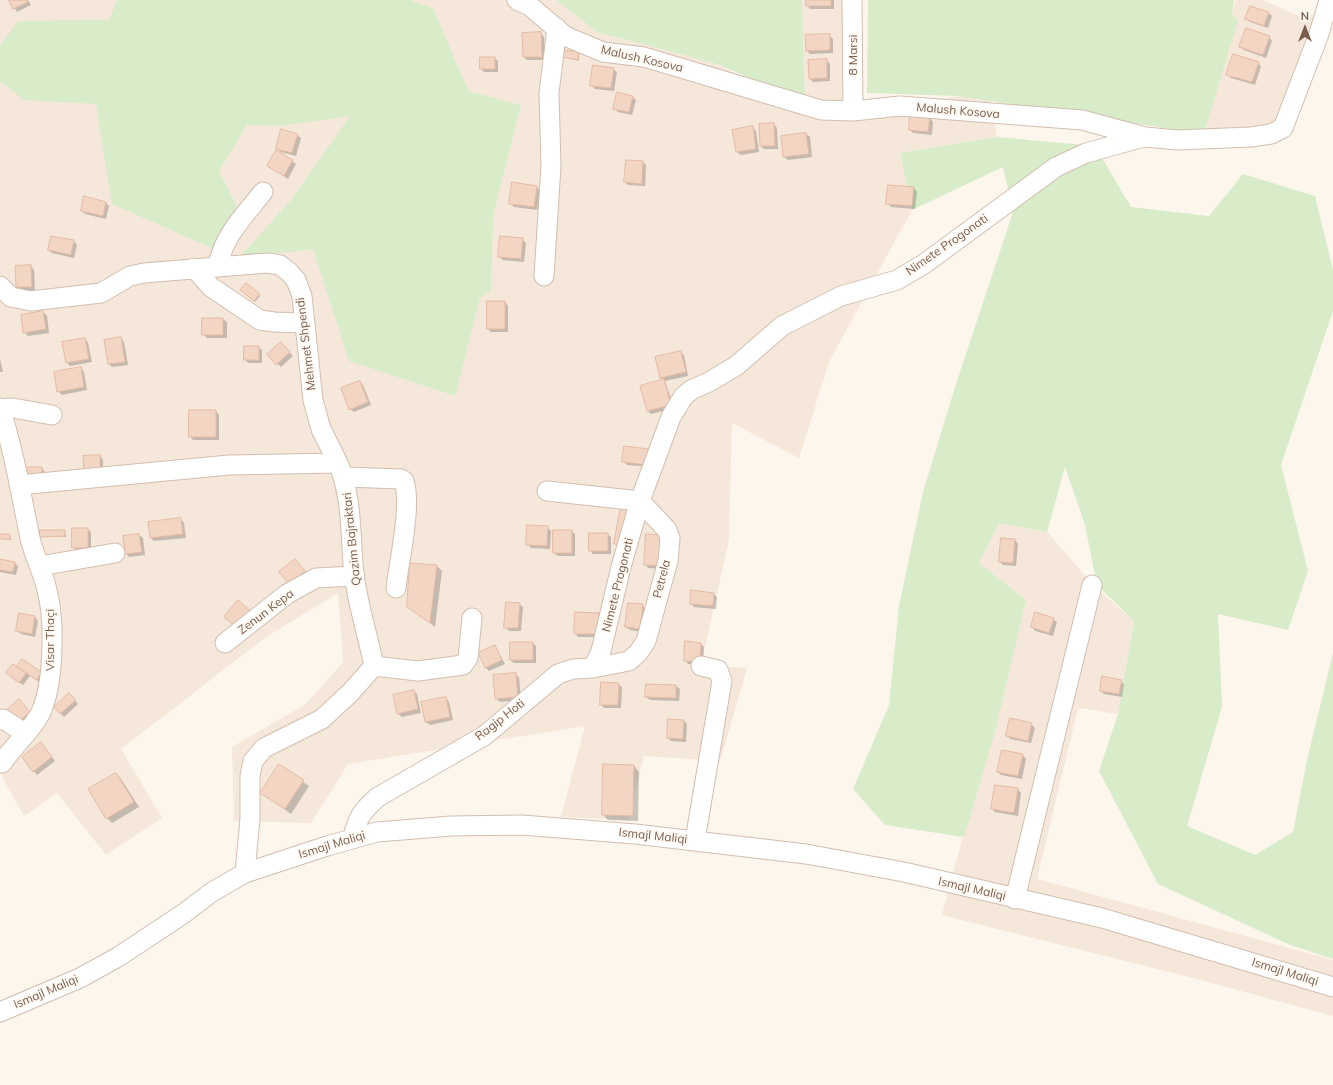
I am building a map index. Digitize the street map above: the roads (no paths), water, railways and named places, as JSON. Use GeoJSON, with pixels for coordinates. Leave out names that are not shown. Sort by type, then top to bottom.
{"type":"FeatureCollection","features":[{"type":"Feature","properties":{"kind":"street","name":"Malush Kosova"},"geometry":{"type":"LineString","coordinates":[[517,0],[530,6],[566,36],[603,52],[644,57],[808,107],[831,111],[853,111],[900,106],[1082,120],[1145,137],[1177,140],[1251,137],[1278,132],[1286,123],[1329,4]]}},
{"type":"Feature","properties":{"kind":"street","name":"8 Marsi"},"geometry":{"type":"LineString","coordinates":[[852,0],[853,111]]}},
{"type":"Feature","properties":{"kind":"street"},"geometry":{"type":"LineString","coordinates":[[544,276],[551,166],[549,94],[557,28]]}},
{"type":"Feature","properties":{"kind":"street","name":"Nimete Progonati"},"geometry":{"type":"LineString","coordinates":[[593,668],[601,651],[621,567],[640,501],[672,416],[683,396],[691,390],[709,382],[736,366],[782,326],[841,296],[897,280],[924,264],[1056,167],[1086,153],[1145,137]]}},
{"type":"Feature","properties":{"kind":"street"},"geometry":{"type":"LineString","coordinates":[[218,266],[220,253],[226,240],[263,192]]}},
{"type":"Feature","properties":{"kind":"street","name":"Mehmet Shpendi"},"geometry":{"type":"LineString","coordinates":[[0,286],[11,297],[31,301],[101,293],[130,276],[144,273],[267,263],[280,265],[296,280],[302,296],[313,400],[321,429],[341,470]]}},
{"type":"Feature","properties":{"kind":"street"},"geometry":{"type":"LineString","coordinates":[[194,268],[211,287],[260,320],[305,323]]}},
{"type":"Feature","properties":{"kind":"street","name":"Visar Thaçi"},"geometry":{"type":"LineString","coordinates":[[2,763],[25,733],[35,723],[41,712],[50,673],[51,612],[48,592],[31,540],[0,409],[13,408],[52,415]]}},
{"type":"Feature","properties":{"kind":"street"},"geometry":{"type":"LineString","coordinates":[[19,485],[229,465],[341,470],[401,479],[404,481],[404,534],[396,588]]}},
{"type":"Feature","properties":{"kind":"street","name":"Qazim Bajraktari"},"geometry":{"type":"LineString","coordinates":[[341,470],[355,576],[374,666]]}},
{"type":"Feature","properties":{"kind":"street"},"geometry":{"type":"LineString","coordinates":[[547,492],[640,501]]}},
{"type":"Feature","properties":{"kind":"street","name":"Petrela"},"geometry":{"type":"LineString","coordinates":[[629,660],[638,653],[646,641],[668,561],[670,538],[667,530],[640,501]]}},
{"type":"Feature","properties":{"kind":"street"},"geometry":{"type":"LineString","coordinates":[[40,566],[115,554]]}},
{"type":"Feature","properties":{"kind":"street","name":"Zenun Kepa"},"geometry":{"type":"LineString","coordinates":[[225,643],[286,594],[316,578],[355,576]]}},
{"type":"Feature","properties":{"kind":"street"},"geometry":{"type":"LineString","coordinates":[[1015,899],[1092,584]]}},
{"type":"Feature","properties":{"kind":"street"},"geometry":{"type":"LineString","coordinates":[[245,873],[250,824],[250,776],[253,761],[264,748],[322,719],[350,693],[374,666],[418,671],[463,665],[468,658],[472,618]]}},
{"type":"Feature","properties":{"kind":"street","name":"Ragip Hoti"},"geometry":{"type":"LineString","coordinates":[[353,838],[357,820],[366,808],[378,797],[484,736],[558,674],[573,669],[593,668],[629,660]]}},
{"type":"Feature","properties":{"kind":"street"},"geometry":{"type":"LineString","coordinates":[[694,840],[722,681],[718,670],[701,666]]}},
{"type":"Feature","properties":{"kind":"street"},"geometry":{"type":"LineString","coordinates":[[0,720],[3,719],[25,733]]}},
{"type":"Feature","properties":{"kind":"street","name":"Ismajl Maliqi"},"geometry":{"type":"LineString","coordinates":[[0,1012],[80,978],[118,957],[183,914],[212,892],[245,873],[353,838],[377,832],[436,827],[522,825],[694,840],[806,854],[904,872],[1102,918],[1333,987]]}}]}
